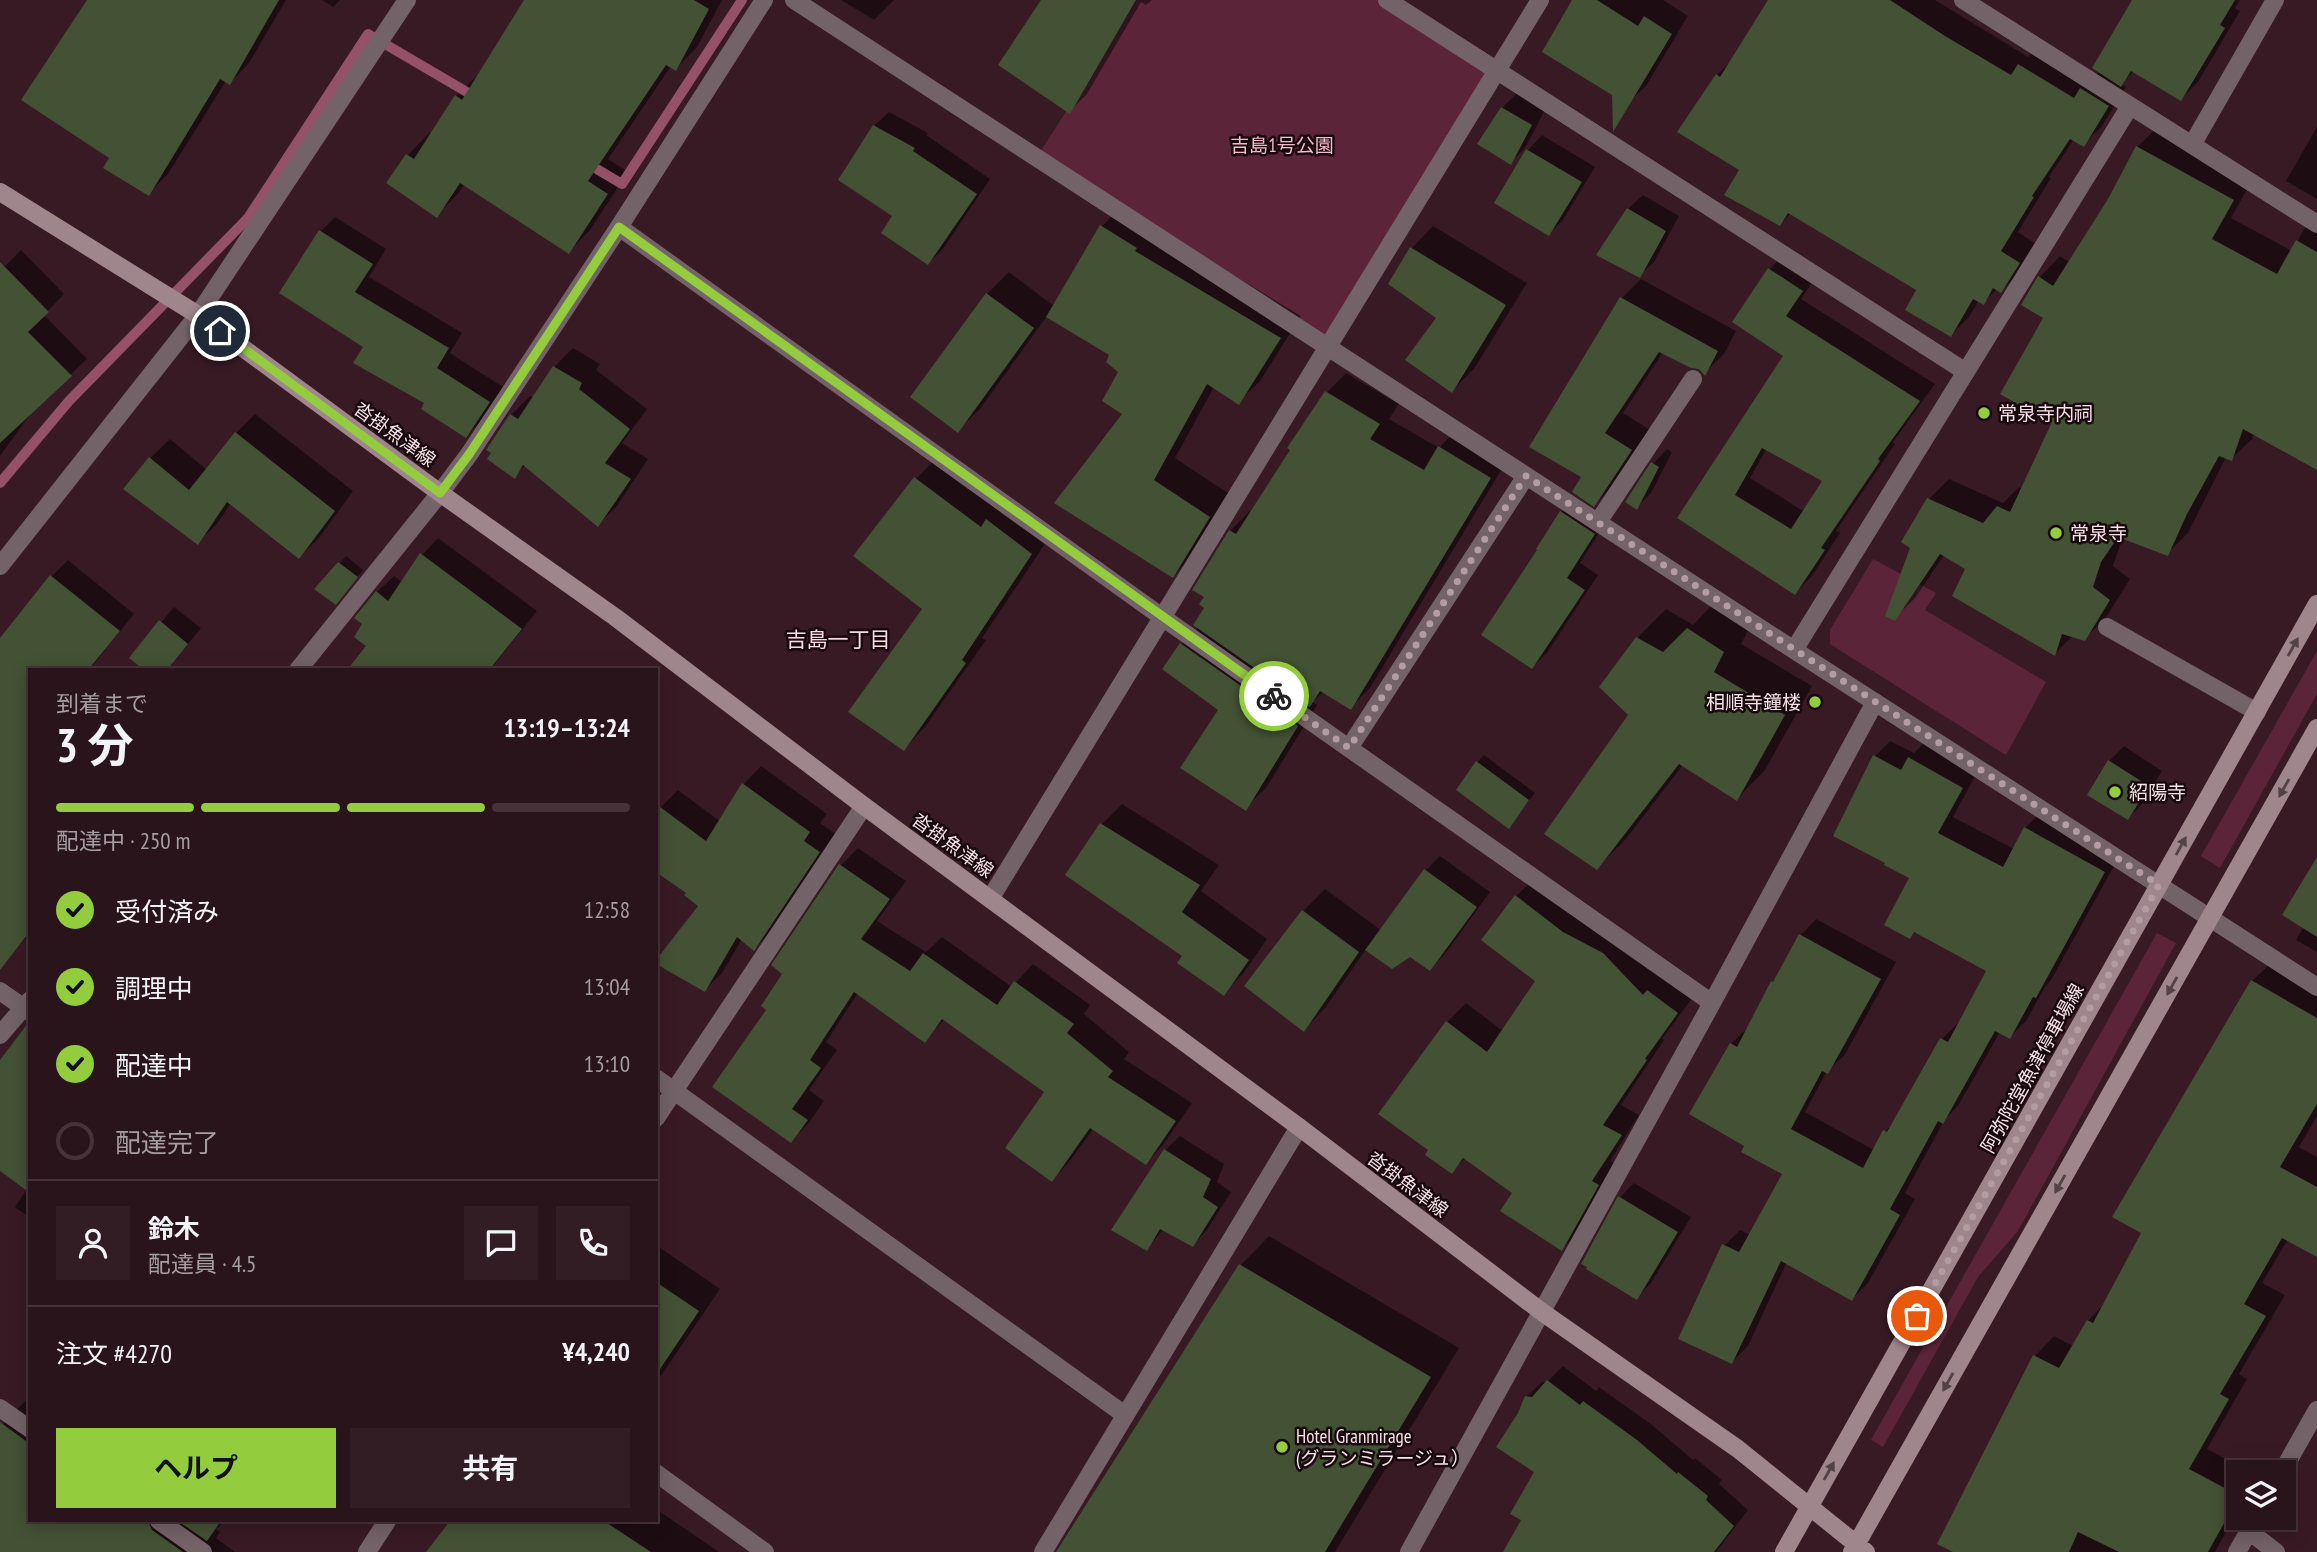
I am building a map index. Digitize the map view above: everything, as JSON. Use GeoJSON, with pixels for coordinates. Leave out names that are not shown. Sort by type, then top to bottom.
{"type":"FeatureCollection","features":[{"type":"Feature","properties":{"kind":"main road","name":"沓掛魚津線"},"geometry":{"type":"LineString","coordinates":[[0,192],[198,315],[440,493],[615,617],[864,806],[1299,1127],[1542,1312],[1738,1449],[1858,1550]]}},
{"type":"Feature","properties":{"kind":"main road","name":"阿弥陀堂魚津停車場線"},"geometry":{"type":"LineString","coordinates":[[1784,1552],[2317,604]]}},
{"type":"Feature","properties":{"kind":"main road"},"geometry":{"type":"LineString","coordinates":[[1858,1550],[2317,728]]}},
{"type":"Feature","properties":{"kind":"street"},"geometry":{"type":"LineString","coordinates":[[0,566],[198,315],[407,0]]}},
{"type":"Feature","properties":{"kind":"street"},"geometry":{"type":"LineString","coordinates":[[300,668],[470,453],[764,0]]}},
{"type":"Feature","properties":{"kind":"street"},"geometry":{"type":"LineString","coordinates":[[794,0],[2317,987]]}},
{"type":"Feature","properties":{"kind":"street"},"geometry":{"type":"LineString","coordinates":[[1387,0],[1966,372]]}},
{"type":"Feature","properties":{"kind":"street"},"geometry":{"type":"LineString","coordinates":[[989,899],[1540,0]]}},
{"type":"Feature","properties":{"kind":"street"},"geometry":{"type":"LineString","coordinates":[[1963,0],[2317,224]]}},
{"type":"Feature","properties":{"kind":"street"},"geometry":{"type":"LineString","coordinates":[[2192,145],[2275,0]]}},
{"type":"Feature","properties":{"kind":"street"},"geometry":{"type":"LineString","coordinates":[[1794,650],[2130,106]]}},
{"type":"Feature","properties":{"kind":"street"},"geometry":{"type":"LineString","coordinates":[[619,227],[1162,617],[1712,1003]]}},
{"type":"Feature","properties":{"kind":"street"},"geometry":{"type":"LineString","coordinates":[[1598,522],[1693,379]]}},
{"type":"Feature","properties":{"kind":"street"},"geometry":{"type":"LineString","coordinates":[[1349,748],[1526,476]]}},
{"type":"Feature","properties":{"kind":"street"},"geometry":{"type":"LineString","coordinates":[[2107,627],[2256,712]]}},
{"type":"Feature","properties":{"kind":"street"},"geometry":{"type":"LineString","coordinates":[[1409,1552],[1875,702]]}},
{"type":"Feature","properties":{"kind":"street"},"geometry":{"type":"LineString","coordinates":[[658,1115],[864,806]]}},
{"type":"Feature","properties":{"kind":"street"},"geometry":{"type":"LineString","coordinates":[[0,991],[28,1006],[0,1035]]}},
{"type":"Feature","properties":{"kind":"street"},"geometry":{"type":"LineString","coordinates":[[658,1079],[1125,1415]]}},
{"type":"Feature","properties":{"kind":"street"},"geometry":{"type":"LineString","coordinates":[[1043,1552],[1299,1127]]}},
{"type":"Feature","properties":{"kind":"street"},"geometry":{"type":"LineString","coordinates":[[0,1408],[28,1428]]}},
{"type":"Feature","properties":{"kind":"street"},"geometry":{"type":"LineString","coordinates":[[2289,1460],[2317,1410]]}},
{"type":"Feature","properties":{"kind":"street"},"geometry":{"type":"LineString","coordinates":[[658,1474],[765,1552]]}},
{"type":"Feature","properties":{"kind":"street"},"geometry":{"type":"LineString","coordinates":[[160,1522],[203,1552]]}},
{"type":"Feature","properties":{"kind":"street"},"geometry":{"type":"LineString","coordinates":[[368,1552],[386,1522]]}},
{"type":"Feature","properties":{"kind":"street"},"geometry":{"type":"LineString","coordinates":[[2237,1552],[2250,1530]]}},
{"type":"Feature","properties":{"kind":"street"},"geometry":{"type":"LineString","coordinates":[[2258,1530],[2276,1552]]}},
{"type":"Feature","properties":{"kind":"green space","name":"吉島1号公園"},"geometry":{"type":"Polygon","coordinates":[[[1137,0],[1387,0],[1497,70],[1328,346],[1037,157],[1137,0]]]}},
{"type":"Feature","properties":{"kind":"green space"},"geometry":{"type":"Polygon","coordinates":[[[1873,559],[1936,593],[1925,610],[2046,682],[2006,755],[1830,644],[1830,630],[1873,559]]]}},
{"type":"Feature","properties":{"kind":"green space"},"geometry":{"type":"Polygon","coordinates":[[[2317,651],[2317,694],[2220,868],[2201,856],[2317,651]]]}},
{"type":"Feature","properties":{"kind":"green space"},"geometry":{"type":"Polygon","coordinates":[[[2157,933],[2176,943],[2018,1231],[1978,1277],[1883,1447],[1871,1440],[2157,933]]]}},
{"type":"Feature","properties":{"kind":"building"},"geometry":{"type":"Polygon","coordinates":[[[87,0],[279,0],[230,85],[220,79],[149,196],[103,168],[109,158],[21,100],[87,0]]]}},
{"type":"Feature","properties":{"kind":"building"},"geometry":{"type":"Polygon","coordinates":[[[524,0],[694,0],[709,9],[676,71],[666,65],[588,181],[608,194],[569,254],[460,183],[437,218],[386,183],[406,154],[414,159],[455,95],[462,100],[524,0]]]}},
{"type":"Feature","properties":{"kind":"building"},"geometry":{"type":"Polygon","coordinates":[[[1041,0],[1136,0],[1070,114],[998,65],[1041,0]]]}},
{"type":"Feature","properties":{"kind":"building"},"geometry":{"type":"Polygon","coordinates":[[[1572,0],[1597,0],[1638,26],[1644,16],[1672,34],[1613,132],[1612,95],[1542,52],[1572,0]]]}},
{"type":"Feature","properties":{"kind":"building"},"geometry":{"type":"Polygon","coordinates":[[[1768,0],[1890,0],[2011,75],[2018,64],[2074,98],[2080,88],[2109,106],[2084,147],[2070,139],[2032,196],[2034,197],[2001,251],[2020,263],[2001,293],[1993,288],[1984,305],[1973,299],[1951,337],[1905,310],[1916,290],[1788,213],[1780,226],[1724,195],[1739,170],[1677,132],[1716,74],[1720,77],[1768,0]]]}},
{"type":"Feature","properties":{"kind":"building"},"geometry":{"type":"Polygon","coordinates":[[[2132,0],[2235,0],[2220,25],[2225,28],[2181,101],[2131,71],[2121,87],[2092,68],[2132,0]]]}},
{"type":"Feature","properties":{"kind":"building"},"geometry":{"type":"Polygon","coordinates":[[[1501,107],[1532,125],[1511,165],[1477,144],[1501,107]]]}},
{"type":"Feature","properties":{"kind":"building"},"geometry":{"type":"Polygon","coordinates":[[[873,125],[915,148],[913,151],[977,194],[928,265],[881,233],[892,216],[838,180],[873,125]]]}},
{"type":"Feature","properties":{"kind":"building"},"geometry":{"type":"Polygon","coordinates":[[[2136,146],[2234,200],[2212,239],[2277,274],[2296,240],[2317,252],[2317,470],[2243,429],[2232,461],[2219,456],[2187,514],[2168,556],[2118,537],[2101,562],[2093,587],[2110,600],[2085,641],[2062,634],[2055,656],[1952,596],[1965,569],[1940,554],[1895,621],[1885,616],[1910,548],[1901,542],[1927,498],[1983,523],[1997,506],[2010,512],[2051,424],[2000,394],[2043,318],[2021,305],[2038,276],[2053,286],[2108,199],[2136,146]]]}},
{"type":"Feature","properties":{"kind":"building"},"geometry":{"type":"Polygon","coordinates":[[[1526,149],[1582,182],[1549,236],[1494,203],[1526,149]]]}},
{"type":"Feature","properties":{"kind":"building"},"geometry":{"type":"Polygon","coordinates":[[[1627,208],[1666,231],[1640,278],[1596,255],[1627,208]]]}},
{"type":"Feature","properties":{"kind":"building"},"geometry":{"type":"Polygon","coordinates":[[[1100,225],[1137,248],[1135,251],[1281,338],[1239,405],[1207,384],[1154,480],[1210,517],[1173,578],[1054,503],[1122,414],[1102,401],[1118,372],[1106,362],[1109,355],[1046,317],[1100,225]]]}},
{"type":"Feature","properties":{"kind":"building"},"geometry":{"type":"Polygon","coordinates":[[[319,230],[373,264],[355,292],[449,348],[437,368],[490,402],[466,438],[421,409],[424,403],[353,363],[363,347],[279,293],[319,230]]]}},
{"type":"Feature","properties":{"kind":"building"},"geometry":{"type":"Polygon","coordinates":[[[1410,247],[1506,305],[1452,393],[1405,360],[1436,318],[1388,284],[1410,247]]]}},
{"type":"Feature","properties":{"kind":"building"},"geometry":{"type":"Polygon","coordinates":[[[0,262],[49,312],[28,332],[72,376],[0,443],[0,262]]]}},
{"type":"Feature","properties":{"kind":"building"},"geometry":{"type":"Polygon","coordinates":[[[1768,268],[1803,291],[1786,316],[1920,401],[1878,459],[1880,461],[1821,548],[1825,550],[1795,595],[1677,518],[1783,356],[1732,322],[1768,268]],[[1762,448],[1735,495],[1791,529],[1822,481],[1762,448]]]}},
{"type":"Feature","properties":{"kind":"building"},"geometry":{"type":"Polygon","coordinates":[[[986,293],[1034,328],[958,433],[910,397],[986,293]]]}},
{"type":"Feature","properties":{"kind":"building"},"geometry":{"type":"Polygon","coordinates":[[[1620,297],[1718,351],[1705,376],[1699,369],[1691,368],[1659,352],[1605,433],[1632,450],[1594,507],[1572,492],[1581,477],[1529,447],[1620,297]]]}},
{"type":"Feature","properties":{"kind":"building"},"geometry":{"type":"Polygon","coordinates":[[[553,366],[582,383],[579,389],[630,429],[605,463],[631,479],[598,527],[523,465],[515,479],[487,459],[491,453],[486,450],[510,414],[518,419],[553,366]]]}},
{"type":"Feature","properties":{"kind":"building"},"geometry":{"type":"Polygon","coordinates":[[[1325,391],[1380,424],[1370,439],[1424,470],[1438,446],[1491,478],[1351,710],[1320,691],[1310,707],[1193,625],[1204,608],[1199,604],[1204,597],[1192,590],[1229,530],[1236,534],[1290,450],[1287,448],[1325,391]]]}},
{"type":"Feature","properties":{"kind":"building"},"geometry":{"type":"Polygon","coordinates":[[[235,432],[335,511],[299,559],[227,502],[198,545],[123,489],[149,457],[189,490],[235,432]]]}},
{"type":"Feature","properties":{"kind":"building"},"geometry":{"type":"Polygon","coordinates":[[[1651,462],[1659,467],[1637,510],[1625,502],[1651,462]]]}},
{"type":"Feature","properties":{"kind":"building"},"geometry":{"type":"Polygon","coordinates":[[[914,477],[981,527],[986,519],[1032,554],[962,660],[966,663],[904,751],[848,712],[922,609],[853,556],[914,477]]]}},
{"type":"Feature","properties":{"kind":"building"},"geometry":{"type":"Polygon","coordinates":[[[1560,511],[1595,534],[1567,578],[1585,590],[1532,669],[1481,635],[1560,511]]]}},
{"type":"Feature","properties":{"kind":"building"},"geometry":{"type":"Polygon","coordinates":[[[420,553],[522,629],[491,668],[349,668],[366,646],[354,637],[362,624],[354,618],[376,591],[388,601],[420,553]]]}},
{"type":"Feature","properties":{"kind":"building"},"geometry":{"type":"Polygon","coordinates":[[[338,562],[358,577],[336,605],[314,589],[338,562]]]}},
{"type":"Feature","properties":{"kind":"building"},"geometry":{"type":"Polygon","coordinates":[[[50,575],[120,631],[90,668],[28,668],[28,934],[0,970],[0,638],[50,575]]]}},
{"type":"Feature","properties":{"kind":"building"},"geometry":{"type":"Polygon","coordinates":[[[159,620],[188,644],[169,668],[142,668],[129,658],[159,620]]]}},
{"type":"Feature","properties":{"kind":"building"},"geometry":{"type":"Polygon","coordinates":[[[1687,628],[1724,652],[1714,672],[1785,715],[1737,801],[1679,764],[1597,870],[1544,834],[1628,715],[1599,687],[1636,637],[1663,652],[1687,628]]]}},
{"type":"Feature","properties":{"kind":"building"},"geometry":{"type":"Polygon","coordinates":[[[1180,643],[1298,726],[1246,811],[1180,768],[1218,710],[1162,669],[1180,643]]]}},
{"type":"Feature","properties":{"kind":"building"},"geometry":{"type":"Polygon","coordinates":[[[1873,755],[1901,770],[1908,757],[1963,788],[1938,833],[2003,867],[2024,827],[2105,872],[2036,998],[2033,997],[2010,1039],[1995,1031],[1943,1124],[1938,1121],[1890,1209],[1900,1215],[1852,1301],[1781,1261],[1732,1364],[1678,1339],[1722,1244],[1739,1252],[1782,1174],[1741,1152],[1744,1146],[1689,1114],[1730,1043],[1737,1047],[1799,934],[1881,979],[1828,1074],[1822,1071],[1791,1129],[1863,1168],[1883,1130],[1887,1132],[1940,1038],[1948,1042],[1986,971],[1914,932],[1910,939],[1884,925],[1909,878],[1833,836],[1873,755]]]}},
{"type":"Feature","properties":{"kind":"building"},"geometry":{"type":"Polygon","coordinates":[[[2108,760],[2149,786],[2128,820],[2087,795],[2108,760]]]}},
{"type":"Feature","properties":{"kind":"building"},"geometry":{"type":"Polygon","coordinates":[[[1476,761],[1529,800],[1509,829],[1456,790],[1476,761]]]}},
{"type":"Feature","properties":{"kind":"building"},"geometry":{"type":"Polygon","coordinates":[[[742,783],[810,832],[804,841],[820,852],[754,951],[737,937],[705,992],[658,965],[658,957],[698,906],[684,895],[686,893],[658,873],[658,805],[706,841],[742,783]]]}},
{"type":"Feature","properties":{"kind":"building"},"geometry":{"type":"Polygon","coordinates":[[[1100,823],[1200,885],[1182,912],[1249,960],[1224,996],[1177,963],[1182,956],[1065,875],[1100,823]]]}},
{"type":"Feature","properties":{"kind":"building"},"geometry":{"type":"Polygon","coordinates":[[[2317,857],[2317,937],[2282,915],[2317,857]]]}},
{"type":"Feature","properties":{"kind":"building"},"geometry":{"type":"Polygon","coordinates":[[[839,864],[890,899],[861,939],[910,971],[923,953],[997,1005],[1014,981],[1074,1024],[1067,1033],[1113,1071],[1108,1077],[1176,1121],[1146,1165],[1090,1128],[1052,1182],[1005,1148],[1044,1092],[942,1019],[925,1043],[854,992],[810,1060],[821,1068],[792,1109],[808,1120],[791,1143],[712,1087],[766,1010],[761,1006],[782,974],[771,965],[839,864]]]}},
{"type":"Feature","properties":{"kind":"building"},"geometry":{"type":"Polygon","coordinates":[[[1424,869],[1477,907],[1430,971],[1410,957],[1392,969],[1365,950],[1424,869]]]}},
{"type":"Feature","properties":{"kind":"building"},"geometry":{"type":"Polygon","coordinates":[[[1515,895],[1563,932],[1603,953],[1643,995],[1647,990],[1678,1013],[1603,1125],[1622,1135],[1592,1181],[1599,1185],[1562,1251],[1500,1211],[1512,1193],[1463,1158],[1452,1174],[1425,1155],[1428,1150],[1378,1114],[1446,1021],[1487,1052],[1535,981],[1481,940],[1515,895]]]}},
{"type":"Feature","properties":{"kind":"building"},"geometry":{"type":"Polygon","coordinates":[[[1302,910],[1359,952],[1304,1032],[1244,986],[1302,910]]]}},
{"type":"Feature","properties":{"kind":"building"},"geometry":{"type":"Polygon","coordinates":[[[2251,980],[2317,1018],[2317,1104],[2280,1167],[2317,1187],[2317,1257],[2282,1238],[2244,1304],[2266,1316],[2220,1394],[2229,1399],[2189,1469],[2226,1489],[2226,1520],[2208,1552],[2119,1552],[2078,1532],[2069,1552],[1953,1552],[1937,1544],[2033,1355],[2059,1368],[2087,1320],[2093,1323],[2141,1233],[2112,1217],[2251,980]]]}},
{"type":"Feature","properties":{"kind":"building"},"geometry":{"type":"Polygon","coordinates":[[[28,1023],[28,1192],[0,1171],[0,1060],[28,1023]]]}},
{"type":"Feature","properties":{"kind":"building"},"geometry":{"type":"Polygon","coordinates":[[[1164,1149],[1211,1179],[1203,1197],[1218,1207],[1193,1247],[1160,1229],[1147,1251],[1111,1230],[1164,1149]]]}},
{"type":"Feature","properties":{"kind":"building"},"geometry":{"type":"Polygon","coordinates":[[[1618,1196],[1678,1232],[1637,1300],[1581,1264],[1618,1196]]]}},
{"type":"Feature","properties":{"kind":"building"},"geometry":{"type":"Polygon","coordinates":[[[1239,1264],[1431,1377],[1325,1552],[1056,1552],[1239,1264]]]}},
{"type":"Feature","properties":{"kind":"building"},"geometry":{"type":"Polygon","coordinates":[[[658,1283],[699,1311],[658,1372],[658,1283]]]}},
{"type":"Feature","properties":{"kind":"building"},"geometry":{"type":"Polygon","coordinates":[[[1547,1380],[1580,1405],[1583,1401],[1708,1496],[1706,1500],[1734,1526],[1714,1552],[1503,1552],[1521,1520],[1510,1514],[1534,1472],[1496,1447],[1518,1413],[1525,1396],[1532,1397],[1547,1380]]]}},
{"type":"Feature","properties":{"kind":"building"},"geometry":{"type":"Polygon","coordinates":[[[0,1422],[28,1443],[28,1522],[148,1522],[152,1530],[183,1552],[0,1552],[0,1422]]]}},
{"type":"Feature","properties":{"kind":"building"},"geometry":{"type":"Polygon","coordinates":[[[179,1522],[220,1522],[207,1541],[179,1522]]]}},
{"type":"Feature","properties":{"kind":"building"},"geometry":{"type":"Polygon","coordinates":[[[449,1522],[606,1522],[651,1552],[426,1552],[449,1522]]]}},
{"type":"Feature","properties":{"kind":"waterway"},"geometry":{"type":"LineString","coordinates":[[585,162],[622,184],[742,0]]}},
{"type":"Feature","properties":{"kind":"waterway"},"geometry":{"type":"LineString","coordinates":[[0,483],[69,401],[248,218],[368,34],[477,98]]}},
{"type":"Feature","properties":{"kind":"way so far"},"geometry":{"type":"LineString","coordinates":[[1274,696],[1349,748],[1526,476],[2159,885],[1917,1316]]}},
{"type":"Feature","properties":{"kind":"place","name":"常泉寺内祠"},"geometry":{"type":"Point","coordinates":[1984,413]}},
{"type":"Feature","properties":{"kind":"place","name":"常泉寺"},"geometry":{"type":"Point","coordinates":[2056,533]}},
{"type":"Feature","properties":{"kind":"place","name":"相順寺鐘楼"},"geometry":{"type":"Point","coordinates":[1815,702]}},
{"type":"Feature","properties":{"kind":"place","name":"紹陽寺"},"geometry":{"type":"Point","coordinates":[2115,792]}},
{"type":"Feature","properties":{"kind":"place","name":"Hotel Granmirage (グランミラージュ）"},"geometry":{"type":"Point","coordinates":[1282,1447]}},
{"type":"Feature","properties":{"kind":"district","name":"吉島一丁目"},"geometry":{"type":"Point","coordinates":[838,639]}},
{"type":"Feature","properties":{"kind":"route"},"geometry":{"type":"LineString","coordinates":[[220,331],[440,493],[470,453],[619,227],[1274,696]]}}]}
